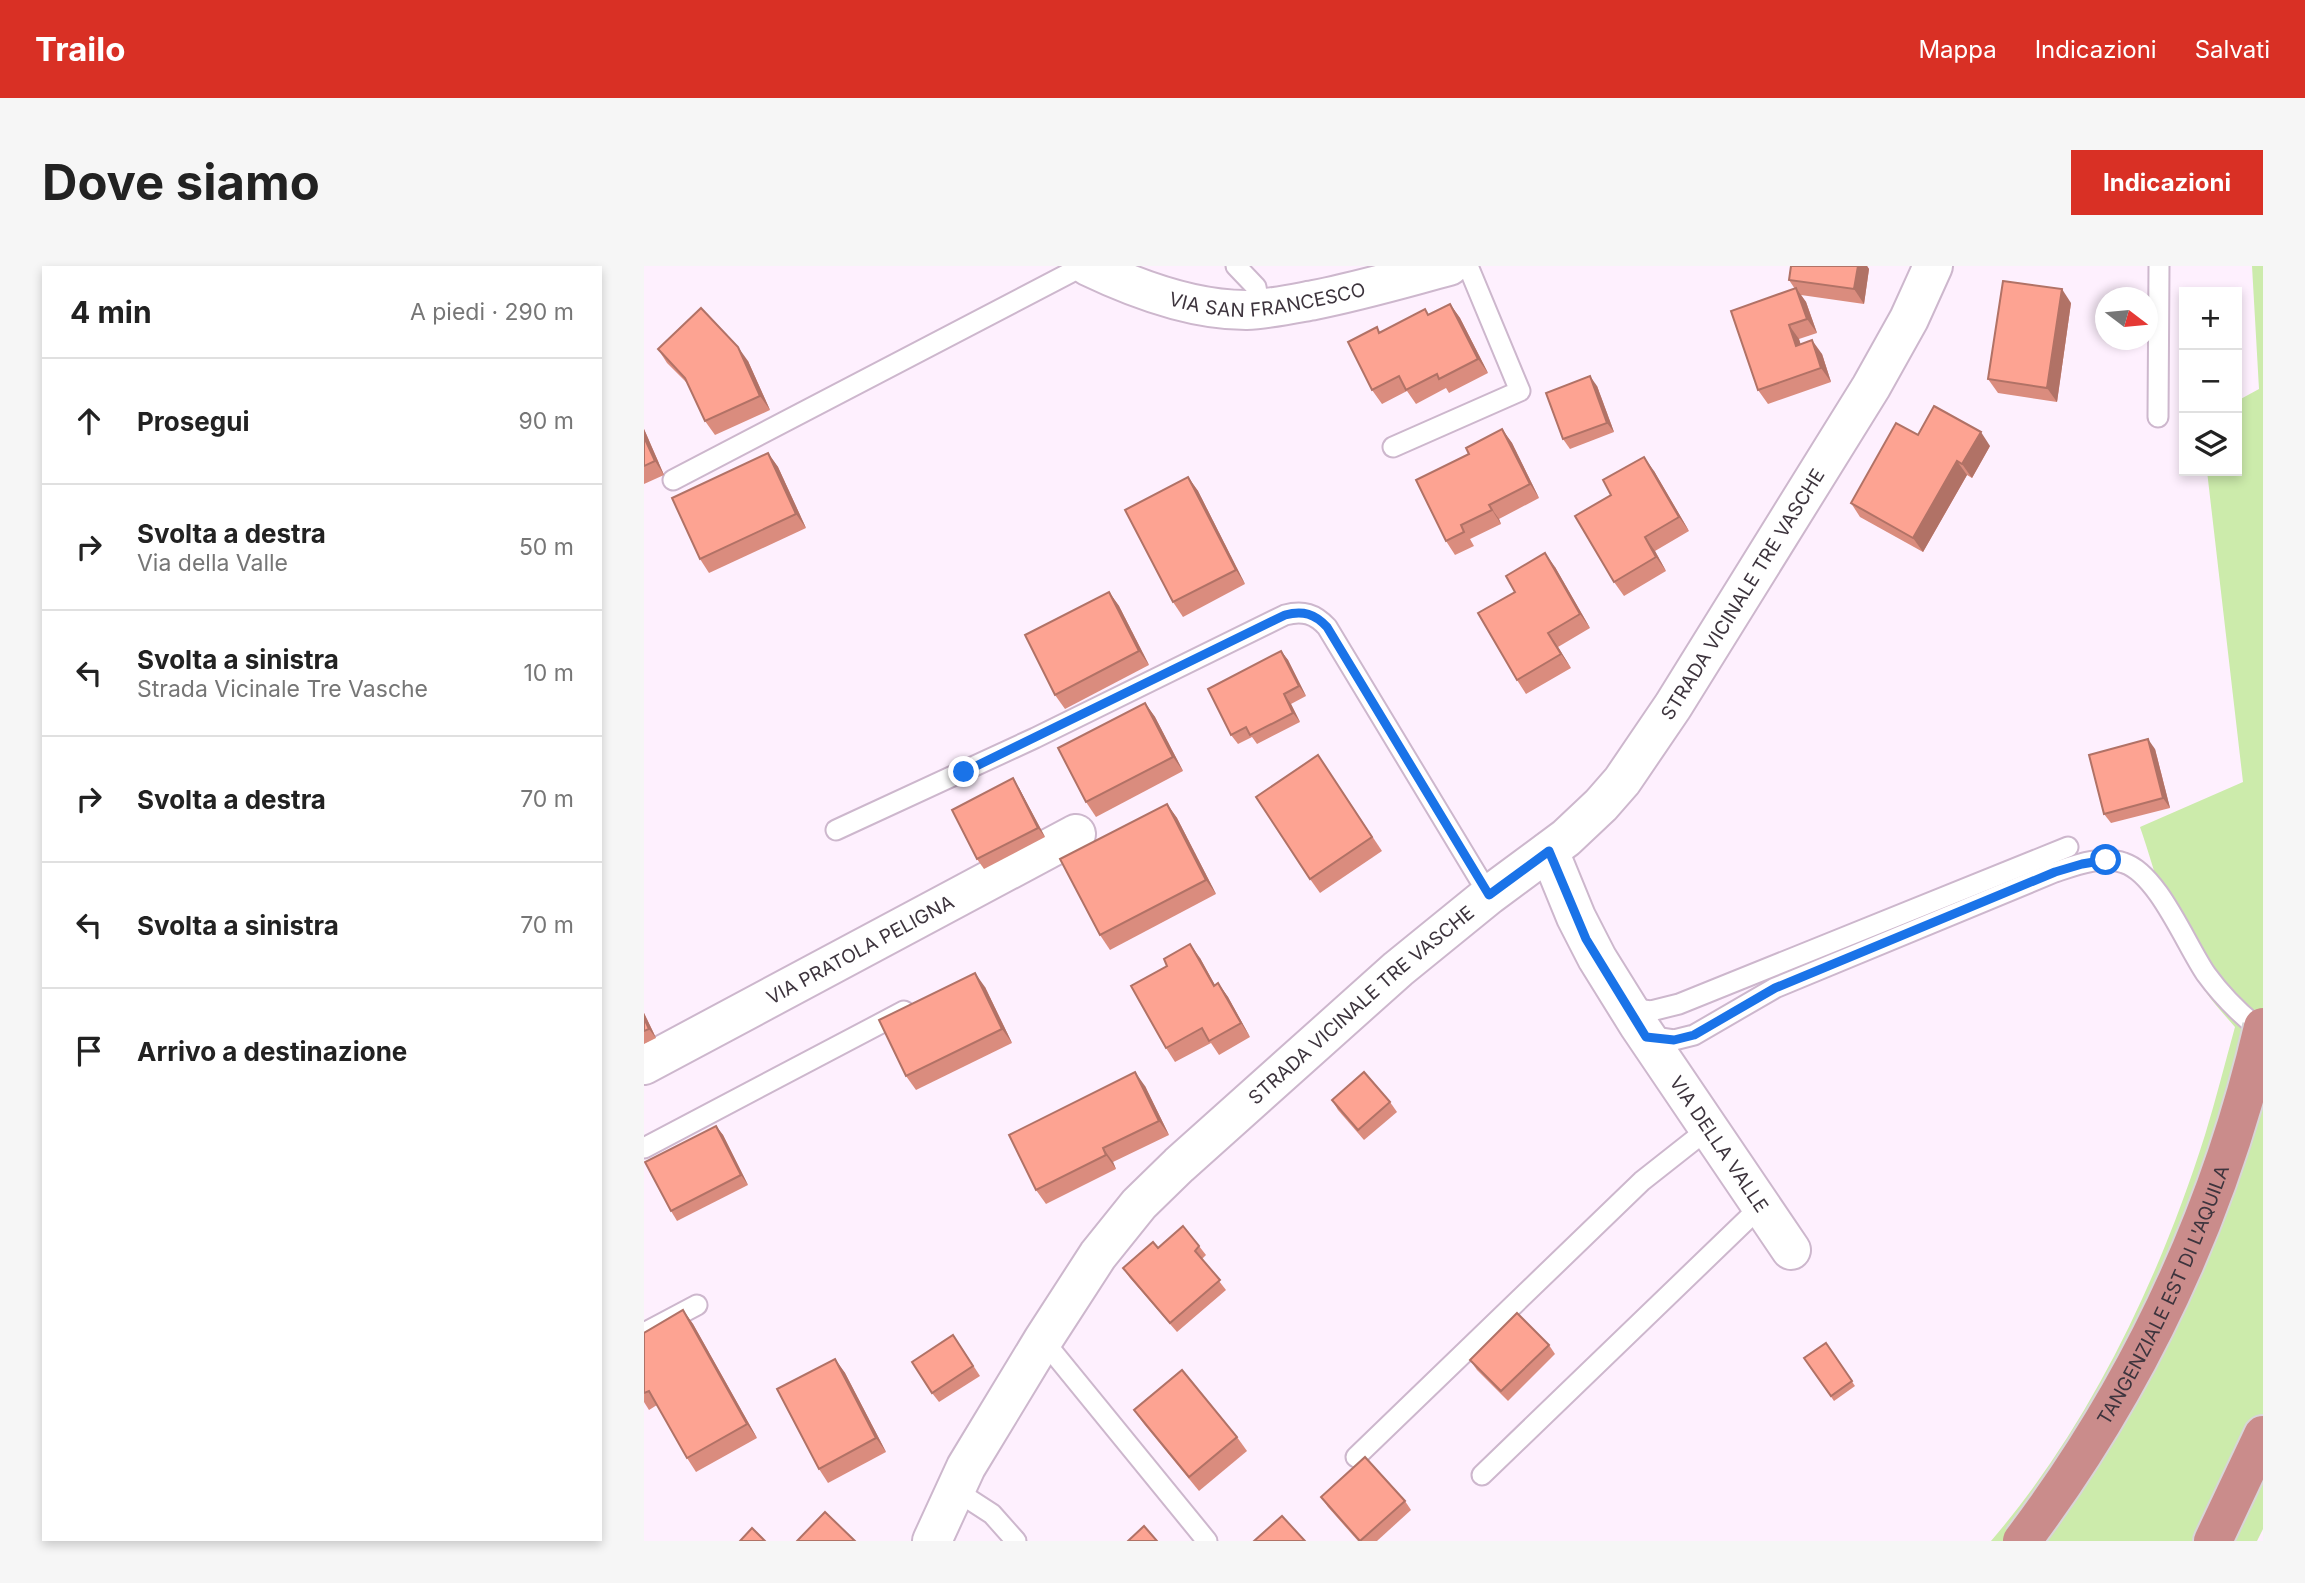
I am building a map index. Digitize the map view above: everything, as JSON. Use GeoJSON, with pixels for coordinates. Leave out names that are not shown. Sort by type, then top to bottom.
{"type":"FeatureCollection","features":[{"type":"Feature","properties":{"kind":"highway","name":"TANGENZIALE EST DI L'AQUILA"},"geometry":{"type":"LineString","coordinates":[[2022,1541],[2056,1495],[2124,1387],[2174,1291],[2213,1193],[2252,1076],[2263,1030]]}},
{"type":"Feature","properties":{"kind":"highway"},"geometry":{"type":"LineString","coordinates":[[2213,1541],[2263,1435]]}},
{"type":"Feature","properties":{"kind":"street","name":"VIA SAN FRANCESCO"},"geometry":{"type":"LineString","coordinates":[[1085,266],[1192,304],[1232,309],[1260,309],[1353,292],[1449,266]]}},
{"type":"Feature","properties":{"kind":"street","name":"STRADA VICINALE TRE VASCHE"},"geometry":{"type":"LineString","coordinates":[[932,1541],[979,1444],[1098,1255],[1134,1211],[1165,1178],[1388,978],[1489,895],[1549,851],[1622,781],[1657,731],[1871,387],[1909,319],[1933,266]]}},
{"type":"Feature","properties":{"kind":"street","name":"VIA PRATOLA PELIGNA"},"geometry":{"type":"LineString","coordinates":[[644,1065],[1076,834]]}},
{"type":"Feature","properties":{"kind":"street","name":"VIA DELLA VALLE"},"geometry":{"type":"LineString","coordinates":[[1549,851],[1586,939],[1637,1022],[1791,1250]]}},
{"type":"Feature","properties":{"kind":"lane"},"geometry":{"type":"LineString","coordinates":[[673,480],[1085,266]]}},
{"type":"Feature","properties":{"kind":"lane"},"geometry":{"type":"LineString","coordinates":[[1236,266],[1256,288],[1260,309]]}},
{"type":"Feature","properties":{"kind":"lane"},"geometry":{"type":"LineString","coordinates":[[1393,447],[1520,391],[1468,266]]}},
{"type":"Feature","properties":{"kind":"lane"},"geometry":{"type":"LineString","coordinates":[[2158,417],[2159,266]]}},
{"type":"Feature","properties":{"kind":"lane"},"geometry":{"type":"LineString","coordinates":[[836,830],[1035,738],[1285,615],[1302,612],[1315,616],[1327,627],[1489,895]]}},
{"type":"Feature","properties":{"kind":"lane"},"geometry":{"type":"LineString","coordinates":[[2068,847],[1679,1004],[1651,1011],[1637,1022],[1674,1040],[1694,1035],[1775,988],[2055,872],[2106,860],[2126,863],[2138,871],[2171,912],[2214,984],[2239,1012],[2263,1030]]}},
{"type":"Feature","properties":{"kind":"lane"},"geometry":{"type":"LineString","coordinates":[[644,1148],[925,1000]]}},
{"type":"Feature","properties":{"kind":"lane"},"geometry":{"type":"LineString","coordinates":[[1356,1457],[1642,1181],[1709,1129]]}},
{"type":"Feature","properties":{"kind":"lane"},"geometry":{"type":"LineString","coordinates":[[1482,1475],[1761,1206]]}},
{"type":"Feature","properties":{"kind":"lane"},"geometry":{"type":"LineString","coordinates":[[644,1333],[697,1305]]}},
{"type":"Feature","properties":{"kind":"lane"},"geometry":{"type":"LineString","coordinates":[[1043,1340],[1208,1541]]}},
{"type":"Feature","properties":{"kind":"lane"},"geometry":{"type":"LineString","coordinates":[[955,1490],[992,1514],[1016,1541]]}},
{"type":"Feature","properties":{"kind":"green space"},"geometry":{"type":"Polygon","coordinates":[[[2252,266],[2263,266],[2263,1529],[2257,1541],[1991,1541],[2059,1450],[2118,1349],[2166,1243],[2187,1189],[2235,1027],[2204,989],[2186,958],[2140,827],[2243,782],[2208,476],[2242,476],[2242,398],[2259,389],[2252,266]]]}},
{"type":"Feature","properties":{"kind":"building"},"geometry":{"type":"Polygon","coordinates":[[[1791,266],[1858,266],[1854,289],[1789,280],[1791,266]]]}},
{"type":"Feature","properties":{"kind":"building"},"geometry":{"type":"Polygon","coordinates":[[[2003,281],[2062,289],[2047,388],[1988,379],[2003,281]]]}},
{"type":"Feature","properties":{"kind":"building"},"geometry":{"type":"Polygon","coordinates":[[[1796,288],[1807,319],[1789,325],[1796,346],[1812,340],[1821,368],[1758,390],[1731,311],[1796,288]]]}},
{"type":"Feature","properties":{"kind":"building"},"geometry":{"type":"Polygon","coordinates":[[[1450,304],[1478,359],[1439,379],[1437,374],[1406,390],[1399,376],[1372,390],[1348,342],[1377,327],[1379,333],[1425,309],[1428,315],[1450,304]]]}},
{"type":"Feature","properties":{"kind":"building"},"geometry":{"type":"Polygon","coordinates":[[[701,308],[738,347],[760,396],[705,421],[685,378],[658,349],[701,308]]]}},
{"type":"Feature","properties":{"kind":"building"},"geometry":{"type":"Polygon","coordinates":[[[1590,376],[1607,423],[1563,439],[1546,393],[1590,376]]]}},
{"type":"Feature","properties":{"kind":"building"},"geometry":{"type":"Polygon","coordinates":[[[1934,406],[1981,432],[1962,464],[1957,461],[1913,538],[1851,503],[1896,423],[1918,435],[1934,406]]]}},
{"type":"Feature","properties":{"kind":"building"},"geometry":{"type":"Polygon","coordinates":[[[1502,429],[1530,484],[1489,505],[1492,510],[1461,525],[1464,532],[1446,541],[1416,480],[1469,454],[1466,448],[1502,429]]]}},
{"type":"Feature","properties":{"kind":"building"},"geometry":{"type":"Polygon","coordinates":[[[644,437],[655,461],[644,466],[644,437]]]}},
{"type":"Feature","properties":{"kind":"building"},"geometry":{"type":"Polygon","coordinates":[[[768,453],[796,514],[700,559],[672,498],[768,453]]]}},
{"type":"Feature","properties":{"kind":"building"},"geometry":{"type":"Polygon","coordinates":[[[1644,457],[1679,517],[1645,537],[1656,557],[1614,582],[1575,516],[1611,495],[1603,480],[1644,457]]]}},
{"type":"Feature","properties":{"kind":"building"},"geometry":{"type":"Polygon","coordinates":[[[1188,477],[1236,570],[1173,602],[1125,510],[1188,477]]]}},
{"type":"Feature","properties":{"kind":"building"},"geometry":{"type":"Polygon","coordinates":[[[1545,553],[1580,614],[1548,633],[1561,654],[1517,680],[1478,613],[1515,592],[1506,576],[1545,553]]]}},
{"type":"Feature","properties":{"kind":"building"},"geometry":{"type":"Polygon","coordinates":[[[1109,592],[1139,651],[1055,695],[1025,635],[1109,592]]]}},
{"type":"Feature","properties":{"kind":"building"},"geometry":{"type":"Polygon","coordinates":[[[1281,651],[1299,686],[1284,694],[1293,713],[1250,735],[1246,727],[1231,735],[1208,689],[1281,651]]]}},
{"type":"Feature","properties":{"kind":"building"},"geometry":{"type":"Polygon","coordinates":[[[1145,703],[1173,757],[1086,802],[1058,748],[1145,703]]]}},
{"type":"Feature","properties":{"kind":"building"},"geometry":{"type":"Polygon","coordinates":[[[2148,739],[2163,798],[2104,814],[2089,755],[2148,739]]]}},
{"type":"Feature","properties":{"kind":"building"},"geometry":{"type":"Polygon","coordinates":[[[1318,755],[1372,837],[1310,879],[1256,797],[1318,755]]]}},
{"type":"Feature","properties":{"kind":"building"},"geometry":{"type":"Polygon","coordinates":[[[1013,778],[1038,828],[977,859],[952,810],[1013,778]]]}},
{"type":"Feature","properties":{"kind":"building"},"geometry":{"type":"Polygon","coordinates":[[[1167,804],[1206,880],[1100,935],[1060,859],[1167,804]]]}},
{"type":"Feature","properties":{"kind":"building"},"geometry":{"type":"Polygon","coordinates":[[[1190,944],[1214,986],[1218,983],[1241,1023],[1209,1041],[1202,1028],[1166,1048],[1131,986],[1167,966],[1164,959],[1190,944]]]}},
{"type":"Feature","properties":{"kind":"building"},"geometry":{"type":"Polygon","coordinates":[[[975,973],[1002,1029],[906,1076],[879,1020],[975,973]]]}},
{"type":"Feature","properties":{"kind":"building"},"geometry":{"type":"Polygon","coordinates":[[[644,1018],[649,1029],[644,1031],[644,1018]]]}},
{"type":"Feature","properties":{"kind":"building"},"geometry":{"type":"Polygon","coordinates":[[[1135,1072],[1159,1121],[1103,1148],[1106,1155],[1036,1190],[1009,1135],[1135,1072]]]}},
{"type":"Feature","properties":{"kind":"building"},"geometry":{"type":"Polygon","coordinates":[[[1364,1072],[1390,1102],[1358,1130],[1332,1100],[1364,1072]]]}},
{"type":"Feature","properties":{"kind":"building"},"geometry":{"type":"Polygon","coordinates":[[[716,1126],[741,1175],[671,1211],[645,1162],[716,1126]]]}},
{"type":"Feature","properties":{"kind":"building"},"geometry":{"type":"Polygon","coordinates":[[[1183,1226],[1199,1246],[1195,1251],[1220,1280],[1170,1323],[1123,1268],[1153,1242],[1158,1248],[1183,1226]]]}},
{"type":"Feature","properties":{"kind":"building"},"geometry":{"type":"Polygon","coordinates":[[[683,1310],[747,1424],[687,1458],[649,1391],[644,1393],[644,1333],[683,1310]]]}},
{"type":"Feature","properties":{"kind":"building"},"geometry":{"type":"Polygon","coordinates":[[[1517,1313],[1549,1345],[1501,1391],[1470,1360],[1517,1313]]]}},
{"type":"Feature","properties":{"kind":"building"},"geometry":{"type":"Polygon","coordinates":[[[953,1335],[973,1366],[932,1393],[912,1362],[953,1335]]]}},
{"type":"Feature","properties":{"kind":"building"},"geometry":{"type":"Polygon","coordinates":[[[1826,1343],[1852,1381],[1831,1396],[1804,1358],[1826,1343]]]}},
{"type":"Feature","properties":{"kind":"building"},"geometry":{"type":"Polygon","coordinates":[[[835,1359],[876,1438],[819,1469],[777,1389],[835,1359]]]}},
{"type":"Feature","properties":{"kind":"building"},"geometry":{"type":"Polygon","coordinates":[[[1182,1370],[1237,1437],[1189,1477],[1134,1410],[1182,1370]]]}},
{"type":"Feature","properties":{"kind":"building"},"geometry":{"type":"Polygon","coordinates":[[[1365,1457],[1405,1501],[1360,1541],[1321,1497],[1365,1457]]]}},
{"type":"Feature","properties":{"kind":"building"},"geometry":{"type":"Polygon","coordinates":[[[825,1512],[855,1541],[797,1541],[825,1512]]]}},
{"type":"Feature","properties":{"kind":"building"},"geometry":{"type":"Polygon","coordinates":[[[1282,1516],[1305,1541],[1254,1541],[1282,1516]]]}},
{"type":"Feature","properties":{"kind":"building"},"geometry":{"type":"Polygon","coordinates":[[[1144,1526],[1157,1541],[1128,1541],[1144,1526]]]}},
{"type":"Feature","properties":{"kind":"building"},"geometry":{"type":"Polygon","coordinates":[[[752,1528],[765,1541],[740,1541],[752,1528]]]}},
{"type":"Feature","properties":{"kind":"route"},"geometry":{"type":"LineString","coordinates":[[964,772],[1285,615],[1302,612],[1315,616],[1327,627],[1489,895],[1549,851],[1586,939],[1646,1037],[1667,1040],[1694,1035],[1775,988],[2055,872],[2106,860]]}}]}
